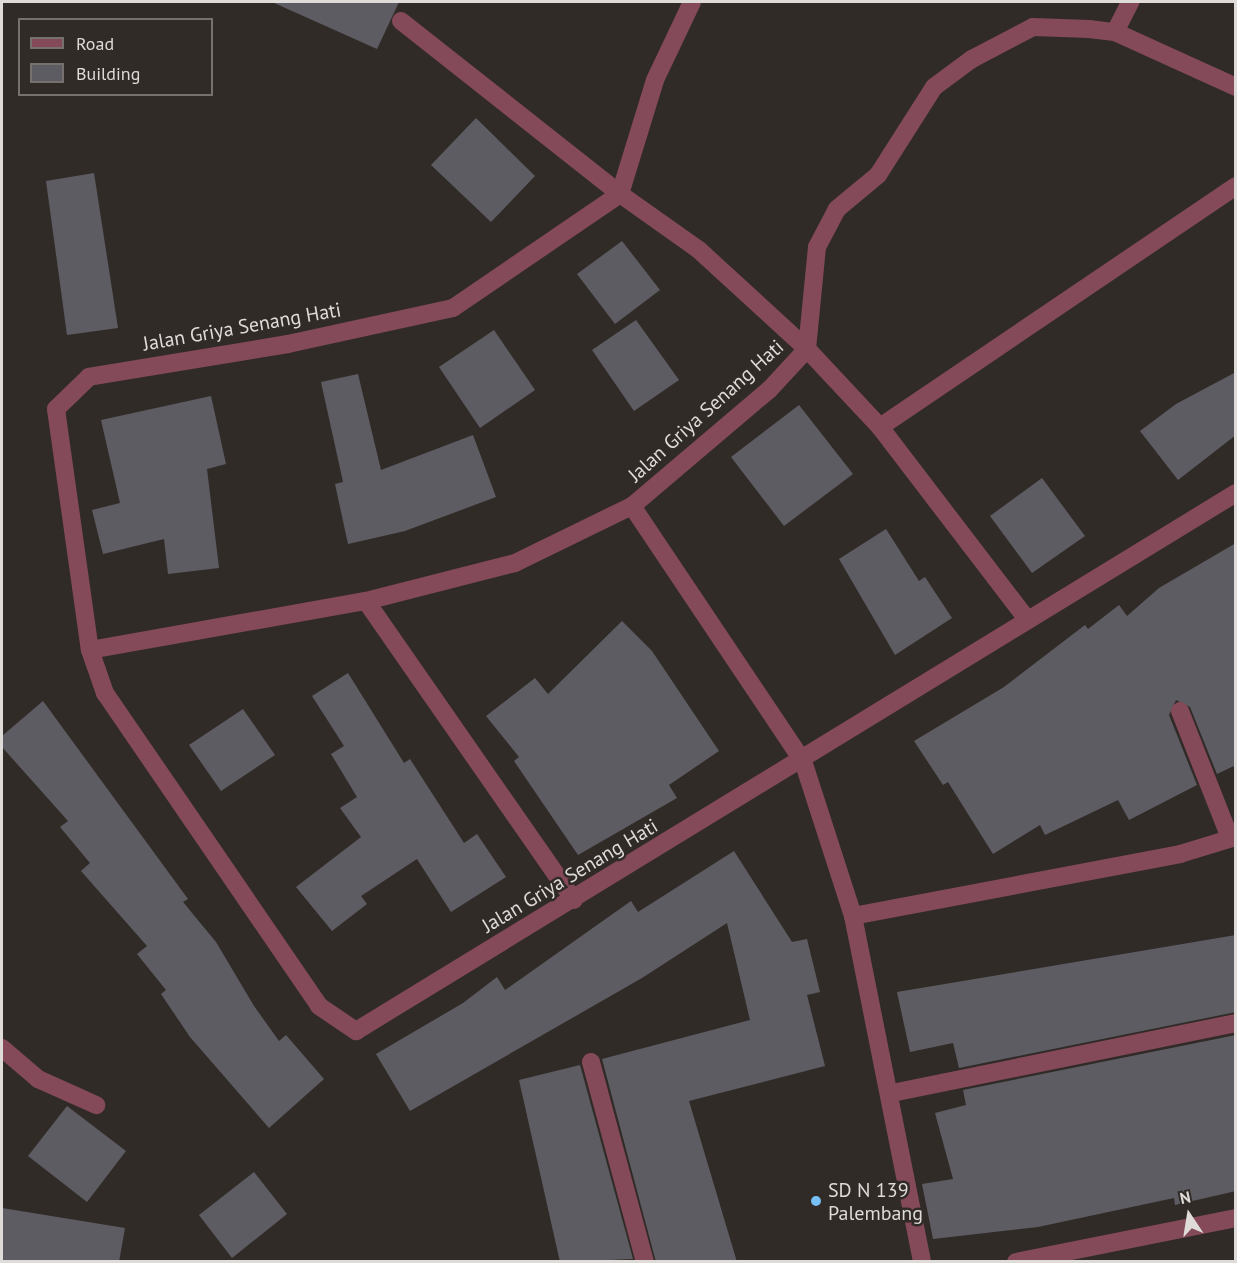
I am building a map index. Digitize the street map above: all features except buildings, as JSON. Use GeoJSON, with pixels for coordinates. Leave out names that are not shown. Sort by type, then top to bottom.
{"type":"FeatureCollection","features":[{"type":"Feature","properties":{"kind":"street"},"geometry":{"type":"LineString","coordinates":[[401,21],[620,194],[656,80],[692,2]]}},
{"type":"Feature","properties":{"kind":"street"},"geometry":{"type":"LineString","coordinates":[[1115,32],[1130,2]]}},
{"type":"Feature","properties":{"kind":"street"},"geometry":{"type":"LineString","coordinates":[[1027,619],[880,427],[807,350],[817,247],[837,209],[878,175],[900,145],[934,87],[972,59],[1033,27],[1115,32],[1236,87]]}},
{"type":"Feature","properties":{"kind":"street"},"geometry":{"type":"LineString","coordinates":[[880,427],[1236,186]]}},
{"type":"Feature","properties":{"kind":"street","name":"Jalan Griya Senang Hati"},"geometry":{"type":"LineString","coordinates":[[90,650],[366,601],[515,563],[632,506],[769,390],[807,350],[699,250],[620,194],[453,308],[288,344],[106,372],[69,392],[56,410],[90,650],[105,693],[319,1006],[356,1031],[803,761],[1027,619],[1236,493]]}},
{"type":"Feature","properties":{"kind":"street"},"geometry":{"type":"LineString","coordinates":[[632,506],[803,761],[853,916],[892,1093],[922,1262]]}},
{"type":"Feature","properties":{"kind":"street"},"geometry":{"type":"LineString","coordinates":[[366,601],[574,900]]}},
{"type":"Feature","properties":{"kind":"street"},"geometry":{"type":"LineString","coordinates":[[853,916],[1180,854],[1233,837],[1180,711]]}},
{"type":"Feature","properties":{"kind":"street"},"geometry":{"type":"LineString","coordinates":[[892,1093],[1236,1023]]}},
{"type":"Feature","properties":{"kind":"street"},"geometry":{"type":"LineString","coordinates":[[2,1048],[38,1079],[96,1106]]}},
{"type":"Feature","properties":{"kind":"street"},"geometry":{"type":"LineString","coordinates":[[591,1062],[645,1262]]}},
{"type":"Feature","properties":{"kind":"street"},"geometry":{"type":"LineString","coordinates":[[1016,1262],[1236,1218]]}},
{"type":"Feature","properties":{"kind":"place","name":"SD N 139 Palembang"},"geometry":{"type":"Point","coordinates":[816,1201]}}]}
